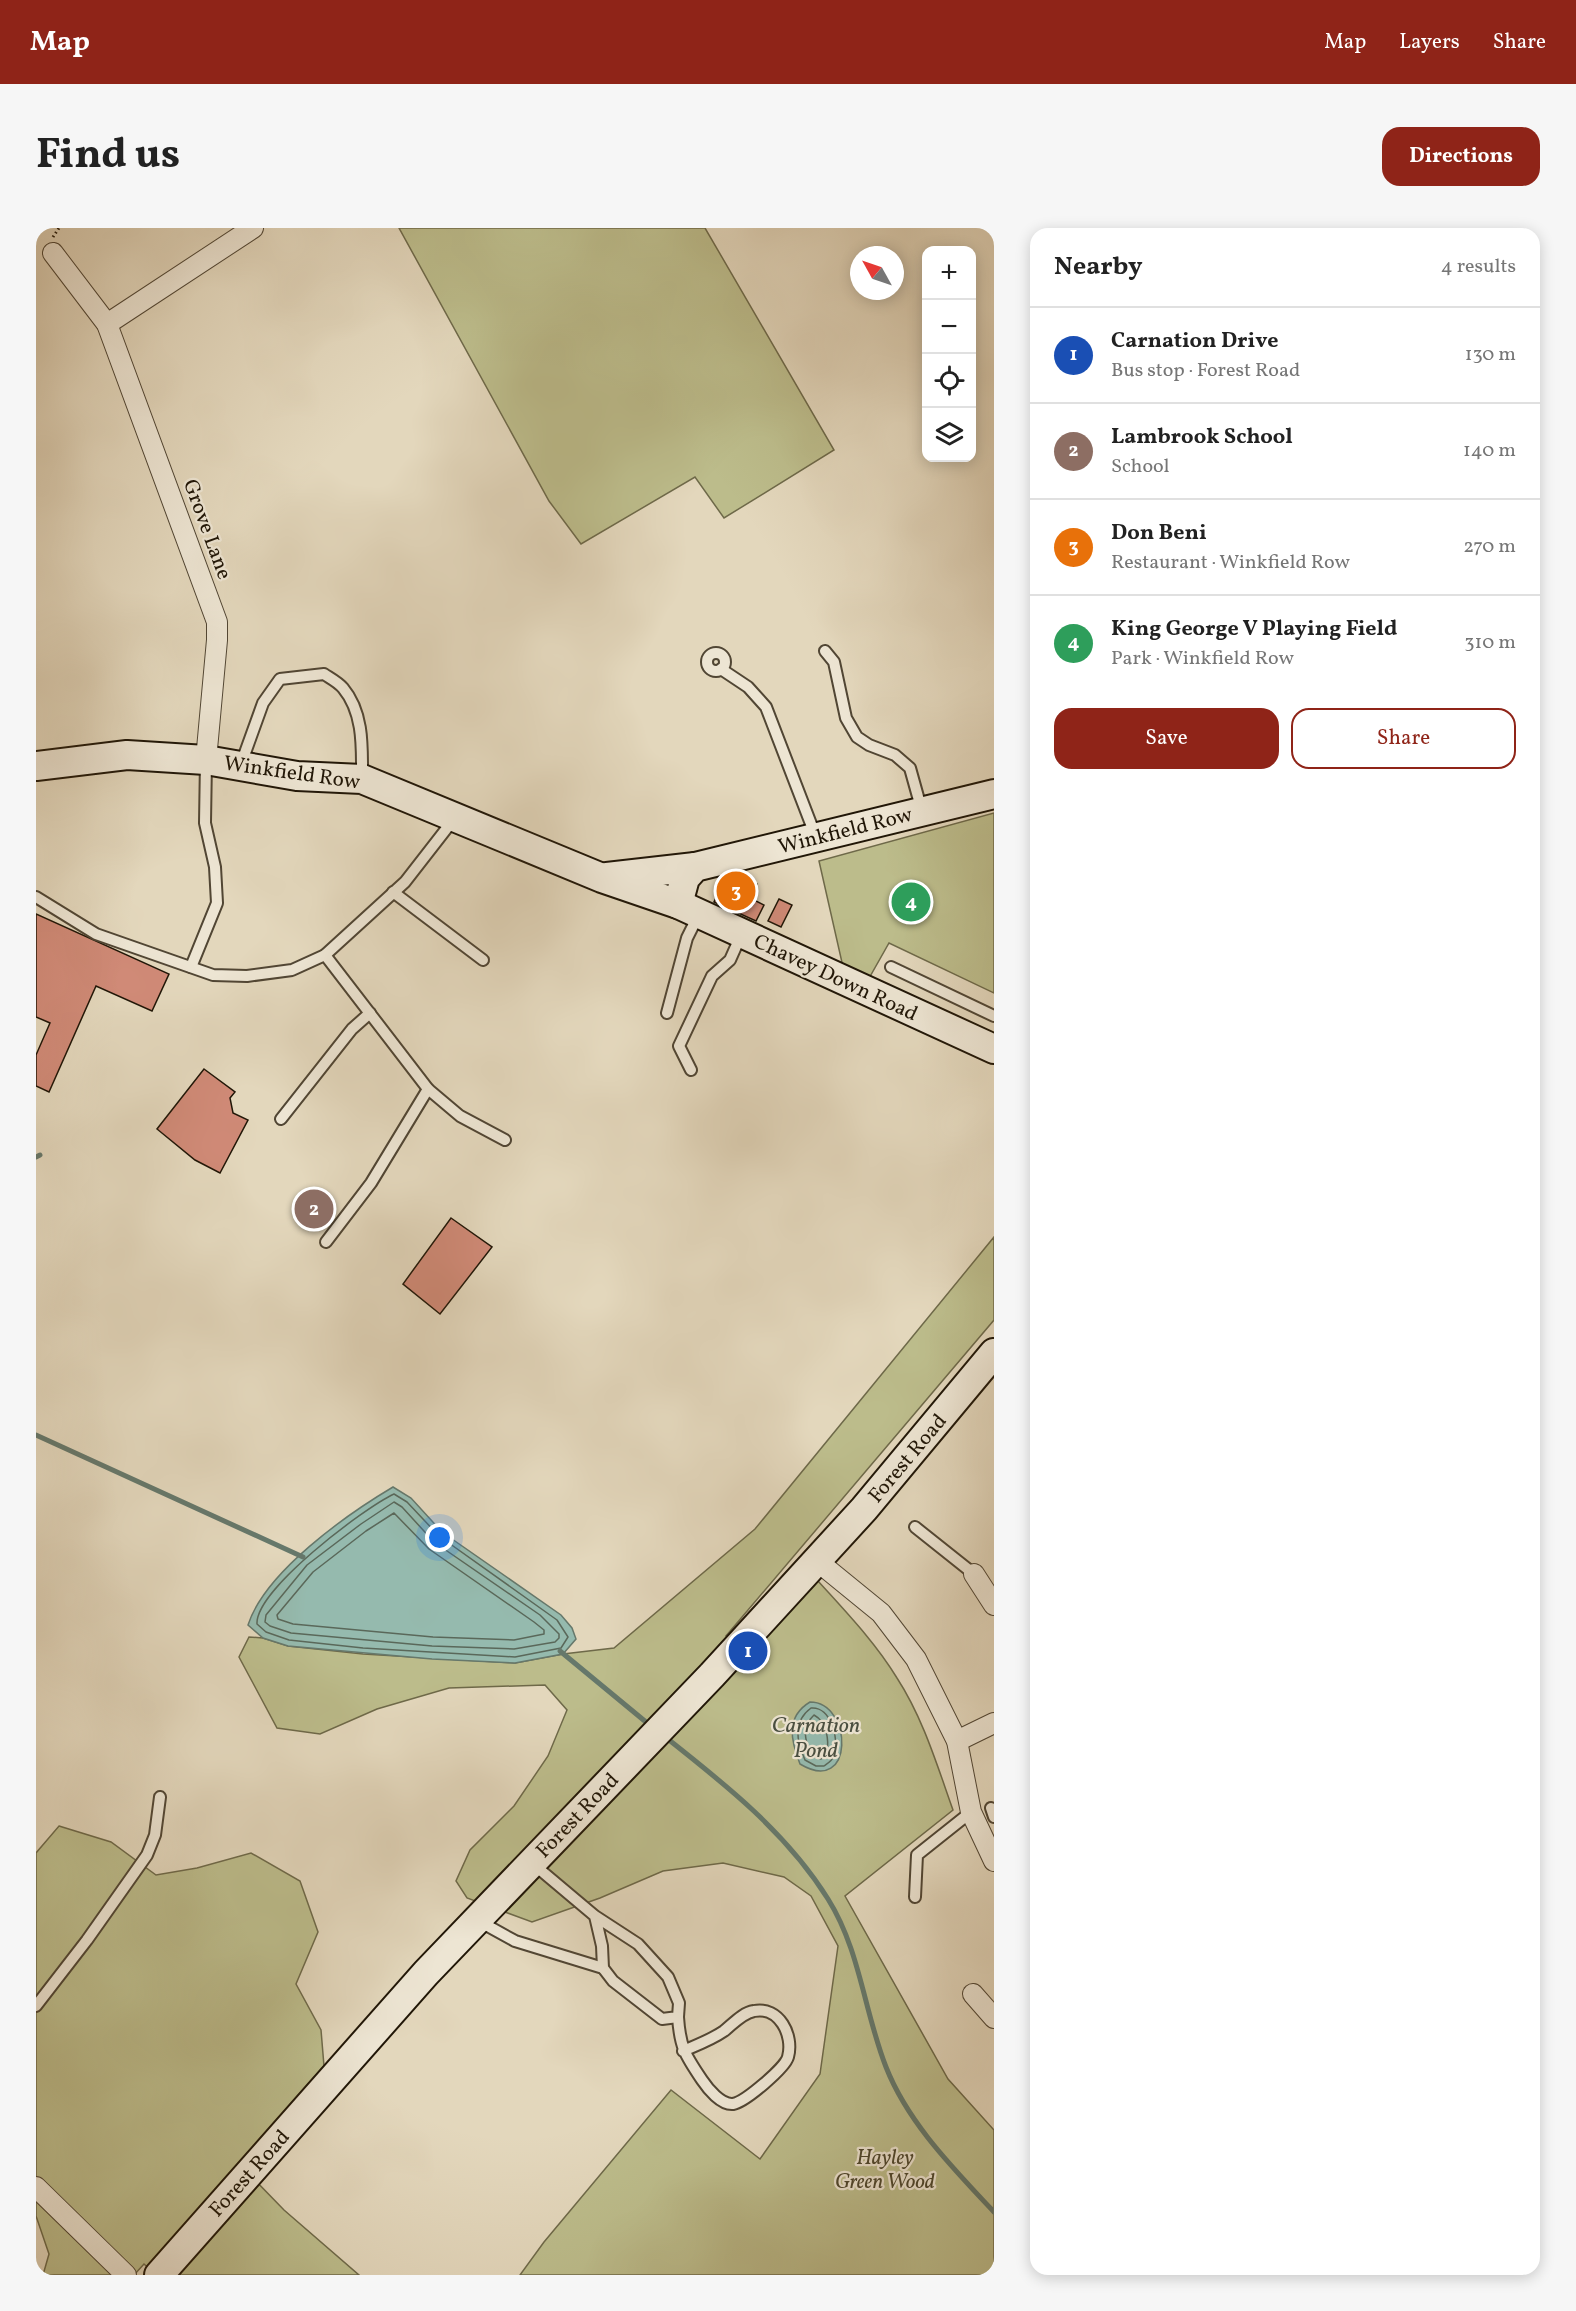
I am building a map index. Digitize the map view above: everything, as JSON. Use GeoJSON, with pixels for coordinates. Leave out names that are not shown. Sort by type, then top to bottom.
{"type":"FeatureCollection","features":[{"type":"Feature","properties":{"kind":"main road","name":"Winkfield Row"},"geometry":{"type":"LineString","coordinates":[[36,766],[127,755],[206,760],[297,776],[362,779],[602,878],[688,909]]}},
{"type":"Feature","properties":{"kind":"main road","name":"Winkfield Row"},"geometry":{"type":"LineString","coordinates":[[602,878],[695,867],[994,794]]}},
{"type":"Feature","properties":{"kind":"main road"},"geometry":{"type":"LineString","coordinates":[[688,909],[685,878],[695,867]]}},
{"type":"Feature","properties":{"kind":"main road","name":"Chavey Down Road"},"geometry":{"type":"LineString","coordinates":[[688,909],[994,1049]]}},
{"type":"Feature","properties":{"kind":"main road","name":"Forest Road"},"geometry":{"type":"LineString","coordinates":[[159,2275],[418,1982],[650,1740],[864,1509],[994,1353]]}},
{"type":"Feature","properties":{"kind":"street"},"geometry":{"type":"LineString","coordinates":[[107,324],[253,228]]}},
{"type":"Feature","properties":{"kind":"street","name":"Grove Lane"},"geometry":{"type":"LineString","coordinates":[[54,253],[107,324],[217,622],[206,760]]}},
{"type":"Feature","properties":{"kind":"street"},"geometry":{"type":"LineString","coordinates":[[816,1560],[881,1613],[916,1659],[957,1741],[971,1812],[989,1838],[994,1861]]}},
{"type":"Feature","properties":{"kind":"street"},"geometry":{"type":"LineString","coordinates":[[974,1574],[994,1605]]}},
{"type":"Feature","properties":{"kind":"street"},"geometry":{"type":"LineString","coordinates":[[957,1741],[994,1723]]}},
{"type":"Feature","properties":{"kind":"street"},"geometry":{"type":"LineString","coordinates":[[973,1994],[994,2018]]}},
{"type":"Feature","properties":{"kind":"street"},"geometry":{"type":"LineString","coordinates":[[36,2187],[126,2275]]}},
{"type":"Feature","properties":{"kind":"lane"},"geometry":{"type":"LineString","coordinates":[[825,651],[834,662],[846,717],[857,736],[869,745],[895,755],[910,768],[922,811]]}},
{"type":"Feature","properties":{"kind":"lane"},"geometry":{"type":"LineString","coordinates":[[721,669],[748,687],[766,707],[816,837]]}},
{"type":"Feature","properties":{"kind":"lane"},"geometry":{"type":"LineString","coordinates":[[241,766],[263,703],[280,680],[324,674],[343,687],[357,711],[362,745],[362,779]]}},
{"type":"Feature","properties":{"kind":"lane"},"geometry":{"type":"LineString","coordinates":[[191,967],[218,903],[215,867],[205,823],[206,760]]}},
{"type":"Feature","properties":{"kind":"lane"},"geometry":{"type":"LineString","coordinates":[[36,897],[96,934],[213,975],[247,976],[292,970],[325,955],[405,882],[456,817]]}},
{"type":"Feature","properties":{"kind":"lane"},"geometry":{"type":"LineString","coordinates":[[393,892],[483,960]]}},
{"type":"Feature","properties":{"kind":"lane"},"geometry":{"type":"LineString","coordinates":[[667,1013],[687,938],[688,909]]}},
{"type":"Feature","properties":{"kind":"lane"},"geometry":{"type":"LineString","coordinates":[[691,1070],[679,1046],[712,976],[730,960],[742,933]]}},
{"type":"Feature","properties":{"kind":"lane"},"geometry":{"type":"LineString","coordinates":[[325,955],[428,1089],[460,1116],[505,1140]]}},
{"type":"Feature","properties":{"kind":"lane"},"geometry":{"type":"LineString","coordinates":[[891,967],[994,1016]]}},
{"type":"Feature","properties":{"kind":"lane"},"geometry":{"type":"LineString","coordinates":[[281,1119],[352,1029],[370,1013]]}},
{"type":"Feature","properties":{"kind":"lane"},"geometry":{"type":"LineString","coordinates":[[326,1242],[371,1183],[428,1089]]}},
{"type":"Feature","properties":{"kind":"lane"},"geometry":{"type":"LineString","coordinates":[[915,1527],[974,1574]]}},
{"type":"Feature","properties":{"kind":"lane"},"geometry":{"type":"LineString","coordinates":[[36,2006],[87,1940],[147,1855],[155,1835],[160,1797]]}},
{"type":"Feature","properties":{"kind":"lane"},"geometry":{"type":"LineString","coordinates":[[915,1897],[917,1855],[971,1812]]}},
{"type":"Feature","properties":{"kind":"lane"},"geometry":{"type":"LineString","coordinates":[[531,1863],[595,1916],[638,1944],[668,1977],[679,2003],[678,2017],[683,2051],[704,2083],[724,2102],[732,2104],[741,2101],[780,2070],[788,2058],[789,2043],[784,2024],[776,2014],[766,2010],[753,2011],[705,2043],[683,2051]]}},
{"type":"Feature","properties":{"kind":"lane"},"geometry":{"type":"LineString","coordinates":[[595,1916],[602,1946],[603,1968],[613,1981],[662,2019],[678,2017]]}},
{"type":"Feature","properties":{"kind":"lane"},"geometry":{"type":"LineString","coordinates":[[477,1920],[515,1941],[603,1968]]}},
{"type":"Feature","properties":{"kind":"green space"},"geometry":{"type":"Polygon","coordinates":[[[399,228],[705,228],[834,450],[724,518],[695,477],[581,544],[549,501],[399,228]]]}},
{"type":"Feature","properties":{"kind":"green space"},"geometry":{"type":"Polygon","coordinates":[[[994,813],[994,993],[889,943],[868,980],[843,967],[819,861],[994,813]]]}},
{"type":"Feature","properties":{"kind":"green space","name":"Hayley Green Wood"},"geometry":{"type":"Polygon","coordinates":[[[994,1237],[994,1320],[726,1636],[748,1654],[818,1581],[879,1652],[906,1693],[922,1725],[953,1810],[845,1896],[948,2079],[994,2130],[994,2275],[520,2275],[544,2242],[671,2090],[760,2159],[820,2074],[838,1946],[811,1896],[784,1877],[723,1863],[663,1871],[600,1898],[532,1922],[467,1898],[456,1881],[470,1850],[514,1806],[548,1756],[567,1710],[545,1685],[449,1688],[377,1709],[320,1734],[277,1728],[239,1657],[249,1637],[263,1638],[288,1646],[363,1654],[515,1663],[614,1648],[755,1529],[994,1237]]]}},
{"type":"Feature","properties":{"kind":"green space"},"geometry":{"type":"Polygon","coordinates":[[[59,1826],[111,1842],[156,1875],[197,1868],[251,1853],[300,1881],[318,1932],[296,1984],[321,2030],[324,2066],[251,2149],[247,2172],[284,2210],[359,2275],[156,2275],[144,2264],[134,2275],[43,2275],[49,2254],[36,2216],[36,1853],[59,1826]]]}},
{"type":"Feature","properties":{"kind":"water"},"geometry":{"type":"Polygon","coordinates":[[[393,1487],[411,1498],[442,1532],[561,1615],[572,1628],[576,1639],[563,1654],[515,1663],[432,1659],[288,1646],[263,1638],[248,1625],[257,1605],[289,1565],[331,1529],[393,1487]]]}},
{"type":"Feature","properties":{"kind":"water","name":"Carnation Pond"},"geometry":{"type":"Polygon","coordinates":[[[810,1702],[824,1706],[834,1716],[840,1730],[842,1745],[839,1759],[831,1768],[818,1771],[800,1764],[792,1730],[797,1715],[810,1702]]]}},
{"type":"Feature","properties":{"kind":"building"},"geometry":{"type":"Polygon","coordinates":[[[737,874],[757,884],[750,898],[764,905],[756,921],[714,902],[727,876],[737,874]]]}},
{"type":"Feature","properties":{"kind":"building"},"geometry":{"type":"Polygon","coordinates":[[[779,899],[792,905],[781,927],[768,921],[779,899]]]}},
{"type":"Feature","properties":{"kind":"building"},"geometry":{"type":"Polygon","coordinates":[[[36,914],[169,974],[152,1011],[96,986],[49,1092],[36,1086],[36,1055],[50,1023],[36,1017],[36,914]]]}},
{"type":"Feature","properties":{"kind":"building"},"geometry":{"type":"Polygon","coordinates":[[[204,1069],[235,1092],[230,1098],[233,1113],[248,1120],[220,1173],[195,1160],[157,1129],[204,1069]]]}},
{"type":"Feature","properties":{"kind":"building"},"geometry":{"type":"Polygon","coordinates":[[[451,1218],[492,1247],[440,1314],[403,1284],[451,1218]]]}},
{"type":"Feature","properties":{"kind":"waterway"},"geometry":{"type":"LineString","coordinates":[[36,1157],[40,1155]]}},
{"type":"Feature","properties":{"kind":"waterway"},"geometry":{"type":"LineString","coordinates":[[36,1435],[303,1557]]}},
{"type":"Feature","properties":{"kind":"waterway"},"geometry":{"type":"LineString","coordinates":[[560,1651],[652,1727]]}},
{"type":"Feature","properties":{"kind":"waterway"},"geometry":{"type":"LineString","coordinates":[[664,1736],[754,1811],[794,1852],[812,1875],[839,1919],[847,1939],[879,2046],[895,2088],[933,2144],[994,2212]]}},
{"type":"Feature","properties":{"kind":"place","name":"Don Beni"},"geometry":{"type":"Point","coordinates":[736,891]}},
{"type":"Feature","properties":{"kind":"place","name":"King George V Playing Field"},"geometry":{"type":"Point","coordinates":[911,902]}},
{"type":"Feature","properties":{"kind":"place","name":"Lambrook School"},"geometry":{"type":"Point","coordinates":[314,1209]}},
{"type":"Feature","properties":{"kind":"place","name":"Carnation Drive"},"geometry":{"type":"Point","coordinates":[748,1651]}}]}
